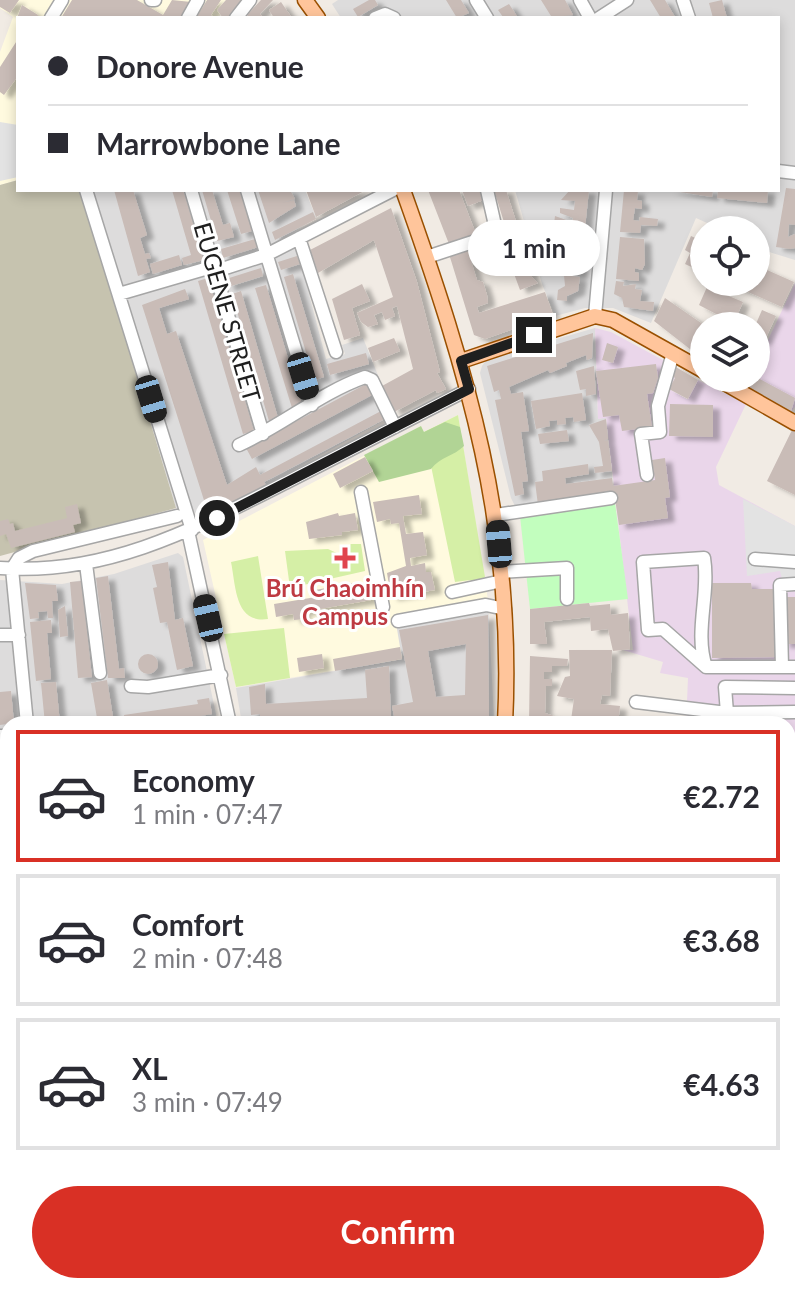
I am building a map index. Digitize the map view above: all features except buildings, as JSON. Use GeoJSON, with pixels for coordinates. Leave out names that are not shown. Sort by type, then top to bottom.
{"type":"FeatureCollection","features":[{"type":"Feature","properties":{"kind":"main road"},"geometry":{"type":"LineString","coordinates":[[404,192],[469,389],[496,515],[505,609],[505,716]]}},
{"type":"Feature","properties":{"kind":"main road"},"geometry":{"type":"LineString","coordinates":[[461,361],[595,316],[613,320],[690,363]]}},
{"type":"Feature","properties":{"kind":"main road"},"geometry":{"type":"LineString","coordinates":[[741,392],[795,423]]}},
{"type":"Feature","properties":{"kind":"street"},"geometry":{"type":"LineString","coordinates":[[238,16],[250,0]]}},
{"type":"Feature","properties":{"kind":"street"},"geometry":{"type":"LineString","coordinates":[[602,16],[627,0]]}},
{"type":"Feature","properties":{"kind":"street"},"geometry":{"type":"LineString","coordinates":[[87,192],[190,531],[229,716]]}},
{"type":"Feature","properties":{"kind":"street","name":"EUGENE STREET"},"geometry":{"type":"LineString","coordinates":[[192,192],[263,434]]}},
{"type":"Feature","properties":{"kind":"street"},"geometry":{"type":"LineString","coordinates":[[248,192],[312,405]]}},
{"type":"Feature","properties":{"kind":"street"},"geometry":{"type":"LineString","coordinates":[[119,294],[266,255],[389,192]]}},
{"type":"Feature","properties":{"kind":"street"},"geometry":{"type":"LineString","coordinates":[[487,192],[508,265]]}},
{"type":"Feature","properties":{"kind":"street"},"geometry":{"type":"LineString","coordinates":[[595,316],[606,192]]}},
{"type":"Feature","properties":{"kind":"street"},"geometry":{"type":"LineString","coordinates":[[427,257],[497,234]]}},
{"type":"Feature","properties":{"kind":"street"},"geometry":{"type":"LineString","coordinates":[[299,238],[328,308],[336,352]]}},
{"type":"Feature","properties":{"kind":"street"},"geometry":{"type":"LineString","coordinates":[[647,475],[641,434],[660,432],[658,406],[673,353]]}},
{"type":"Feature","properties":{"kind":"street"},"geometry":{"type":"LineString","coordinates":[[239,445],[312,405],[336,387],[365,377],[372,380],[395,427]]}},
{"type":"Feature","properties":{"kind":"street"},"geometry":{"type":"LineString","coordinates":[[6,569],[112,560],[190,531],[469,389]]}},
{"type":"Feature","properties":{"kind":"street"},"geometry":{"type":"LineString","coordinates":[[361,492],[383,607]]}},
{"type":"Feature","properties":{"kind":"street"},"geometry":{"type":"LineString","coordinates":[[496,515],[611,498]]}},
{"type":"Feature","properties":{"kind":"street"},"geometry":{"type":"LineString","coordinates":[[6,569],[33,551],[177,516]]}},
{"type":"Feature","properties":{"kind":"street"},"geometry":{"type":"LineString","coordinates":[[100,534],[112,560]]}},
{"type":"Feature","properties":{"kind":"street"},"geometry":{"type":"LineString","coordinates":[[706,667],[699,649],[708,580],[704,558],[643,562],[648,630],[663,629],[706,667],[788,667],[780,585],[795,584]]}},
{"type":"Feature","properties":{"kind":"street"},"geometry":{"type":"LineString","coordinates":[[755,559],[795,562]]}},
{"type":"Feature","properties":{"kind":"street"},"geometry":{"type":"LineString","coordinates":[[86,564],[100,673]]}},
{"type":"Feature","properties":{"kind":"street"},"geometry":{"type":"LineString","coordinates":[[452,592],[502,576],[567,568],[567,599]]}},
{"type":"Feature","properties":{"kind":"street"},"geometry":{"type":"LineString","coordinates":[[6,569],[19,635],[26,716]]}},
{"type":"Feature","properties":{"kind":"street"},"geometry":{"type":"LineString","coordinates":[[398,621],[486,605],[505,609]]}},
{"type":"Feature","properties":{"kind":"street"},"geometry":{"type":"LineString","coordinates":[[0,635],[19,635]]}},
{"type":"Feature","properties":{"kind":"street"},"geometry":{"type":"LineString","coordinates":[[131,686],[148,687],[221,675]]}},
{"type":"Feature","properties":{"kind":"street"},"geometry":{"type":"LineString","coordinates":[[727,713],[725,687],[795,688]]}},
{"type":"Feature","properties":{"kind":"street"},"geometry":{"type":"LineString","coordinates":[[636,702],[727,713],[795,712]]}},
{"type":"Feature","properties":{"kind":"shaded area"},"geometry":{"type":"Polygon","coordinates":[[[0,0],[226,0],[218,9],[219,16],[16,16],[16,181],[0,185],[0,52],[13,17],[0,8],[0,0]]]}},
{"type":"Feature","properties":{"kind":"shaded area"},"geometry":{"type":"Polygon","coordinates":[[[338,0],[795,0],[795,260],[770,252],[770,216],[690,216],[690,232],[651,323],[613,308],[585,308],[555,316],[542,284],[516,192],[780,192],[780,16],[340,16],[332,4],[338,0]]]}},
{"type":"Feature","properties":{"kind":"shaded area"},"geometry":{"type":"Polygon","coordinates":[[[0,122],[16,125],[16,177],[0,181],[0,122]]]}},
{"type":"Feature","properties":{"kind":"shaded area"},"geometry":{"type":"Polygon","coordinates":[[[16,181],[16,192],[82,192],[176,508],[0,556],[0,185],[16,181]]]}},
{"type":"Feature","properties":{"kind":"shaded area"},"geometry":{"type":"Polygon","coordinates":[[[82,192],[306,192],[316,217],[293,233],[326,359],[345,354],[342,345],[363,338],[394,415],[209,516],[176,508],[82,192]]]}},
{"type":"Feature","properties":{"kind":"shaded area"},"geometry":{"type":"Polygon","coordinates":[[[795,283],[795,407],[790,413],[770,392],[770,336],[795,283]]]}},
{"type":"Feature","properties":{"kind":"shaded area"},"geometry":{"type":"Polygon","coordinates":[[[595,328],[598,419],[606,417],[615,503],[520,516],[511,498],[480,373],[482,366],[487,359],[595,328]]]}},
{"type":"Feature","properties":{"kind":"shaded area"},"geometry":{"type":"Polygon","coordinates":[[[595,328],[611,332],[674,366],[675,378],[669,389],[687,399],[691,392],[722,392],[746,404],[716,467],[719,485],[795,526],[795,716],[686,716],[688,678],[660,673],[663,662],[623,650],[633,650],[606,418],[598,419],[595,328]]]}},
{"type":"Feature","properties":{"kind":"shaded area","name":"Brú Chaoimhín Campus"},"geometry":{"type":"Polygon","coordinates":[[[458,415],[488,600],[395,617],[402,659],[236,687],[203,540],[421,426],[424,432],[458,415]]]}},
{"type":"Feature","properties":{"kind":"shaded area"},"geometry":{"type":"Polygon","coordinates":[[[743,499],[795,526],[795,578],[782,579],[780,571],[747,576],[743,499]]]}},
{"type":"Feature","properties":{"kind":"shaded area"},"geometry":{"type":"Polygon","coordinates":[[[178,553],[183,557],[216,716],[0,716],[0,580],[62,584],[114,574],[178,553]]]}},
{"type":"Feature","properties":{"kind":"shaded area"},"geometry":{"type":"Polygon","coordinates":[[[488,600],[494,716],[241,716],[236,688],[335,671],[395,617],[488,600]]]}},
{"type":"Feature","properties":{"kind":"green space"},"geometry":{"type":"Polygon","coordinates":[[[458,415],[485,577],[475,583],[470,580],[455,582],[424,432],[458,415]]]}},
{"type":"Feature","properties":{"kind":"green space"},"geometry":{"type":"Polygon","coordinates":[[[445,422],[460,427],[464,446],[431,469],[379,482],[364,455],[421,426],[424,432],[445,422]]]}},
{"type":"Feature","properties":{"kind":"green space"},"geometry":{"type":"Polygon","coordinates":[[[615,503],[628,599],[530,609],[520,516],[615,503]]]}},
{"type":"Feature","properties":{"kind":"green space"},"geometry":{"type":"Polygon","coordinates":[[[351,544],[361,544],[365,571],[290,588],[285,551],[328,549],[339,554],[351,544]]]}},
{"type":"Feature","properties":{"kind":"green space"},"geometry":{"type":"Polygon","coordinates":[[[258,556],[268,619],[257,619],[243,610],[236,592],[231,562],[258,556]]]}},
{"type":"Feature","properties":{"kind":"green space"},"geometry":{"type":"Polygon","coordinates":[[[284,628],[290,678],[236,687],[224,634],[284,628]]]}},
{"type":"Feature","properties":{"kind":"place","name":"Brú Chaoimhín Campus"},"geometry":{"type":"Point","coordinates":[345,558]}},
{"type":"Feature","properties":{"kind":"route"},"geometry":{"type":"LineString","coordinates":[[217,518],[469,389],[461,361],[534,335]]}}]}
